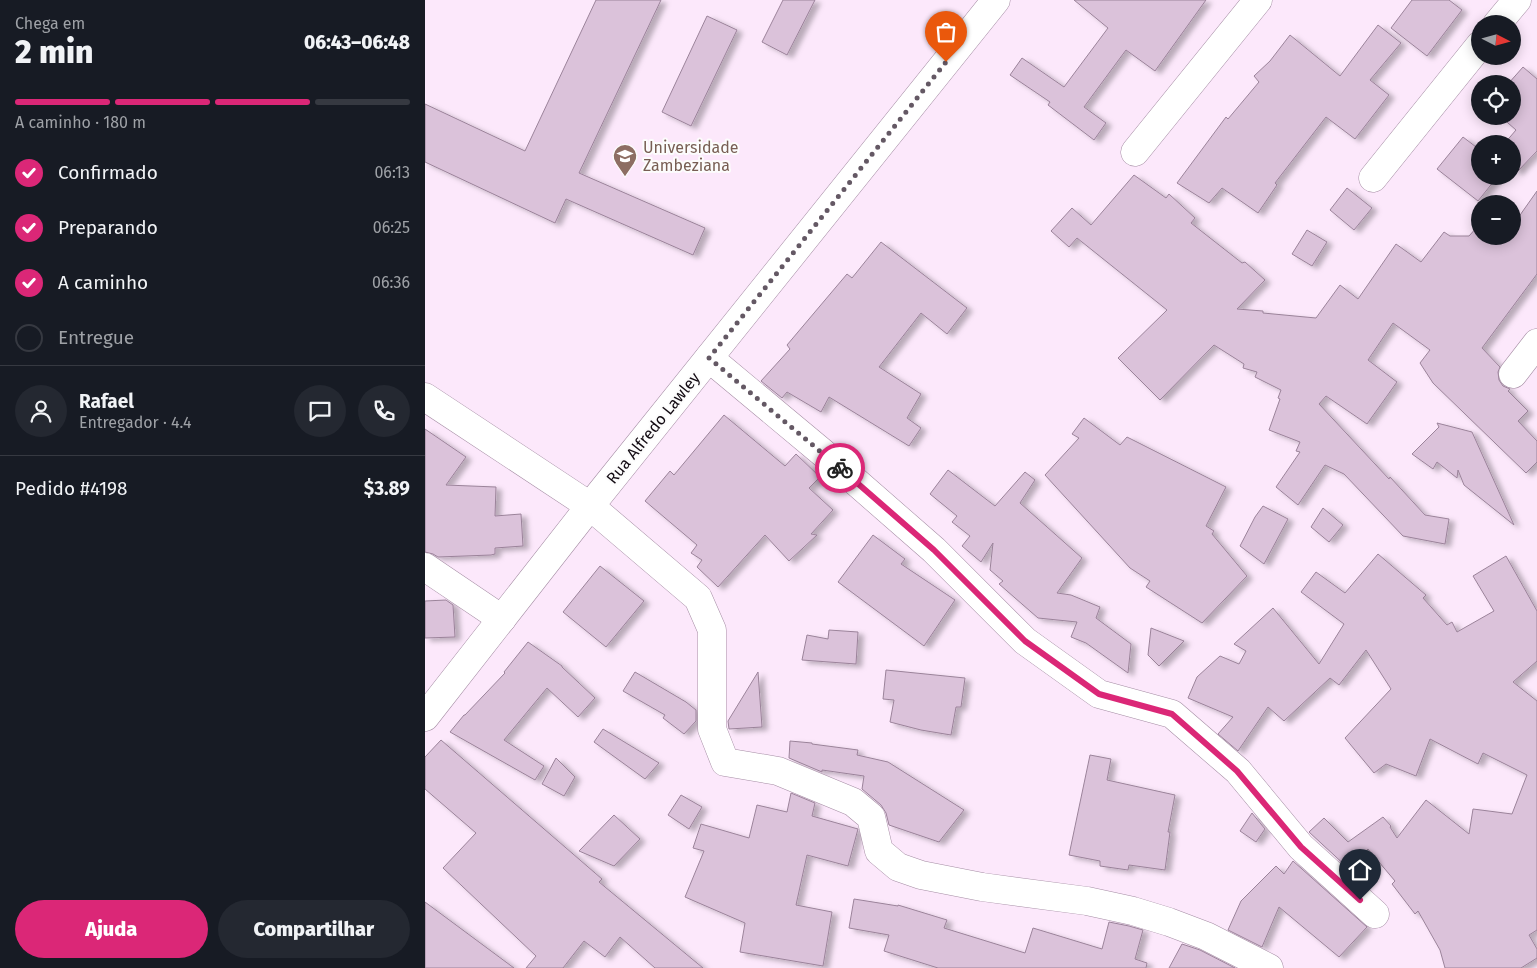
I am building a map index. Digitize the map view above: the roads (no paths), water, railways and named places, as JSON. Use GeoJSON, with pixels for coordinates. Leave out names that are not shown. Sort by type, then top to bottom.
{"type":"FeatureCollection","features":[{"type":"Feature","properties":{"kind":"street","name":"Rua Alfredo Lawley"},"geometry":{"type":"LineString","coordinates":[[425,717],[590,506],[996,0]]}},
{"type":"Feature","properties":{"kind":"street"},"geometry":{"type":"LineString","coordinates":[[1135,152],[1258,0]]}},
{"type":"Feature","properties":{"kind":"street"},"geometry":{"type":"LineString","coordinates":[[1504,15],[1517,0]]}},
{"type":"Feature","properties":{"kind":"street"},"geometry":{"type":"LineString","coordinates":[[1373,178],[1471,56]]}},
{"type":"Feature","properties":{"kind":"street"},"geometry":{"type":"LineString","coordinates":[[1513,374],[1537,342]]}},
{"type":"Feature","properties":{"kind":"street"},"geometry":{"type":"LineString","coordinates":[[709,358],[823,453],[934,550],[1025,641],[1099,694],[1172,714],[1237,771],[1301,847],[1375,914]]}},
{"type":"Feature","properties":{"kind":"street"},"geometry":{"type":"LineString","coordinates":[[425,397],[590,506],[698,598],[712,630],[711,729],[725,762],[778,771],[853,802],[871,817],[879,851],[898,867],[982,887],[1087,901],[1133,911],[1206,936],[1269,968]]}},
{"type":"Feature","properties":{"kind":"street"},"geometry":{"type":"LineString","coordinates":[[425,567],[502,619]]}},
{"type":"Feature","properties":{"kind":"place","name":"Universidade Zambeziana"},"geometry":{"type":"Point","coordinates":[625,177]}}]}
